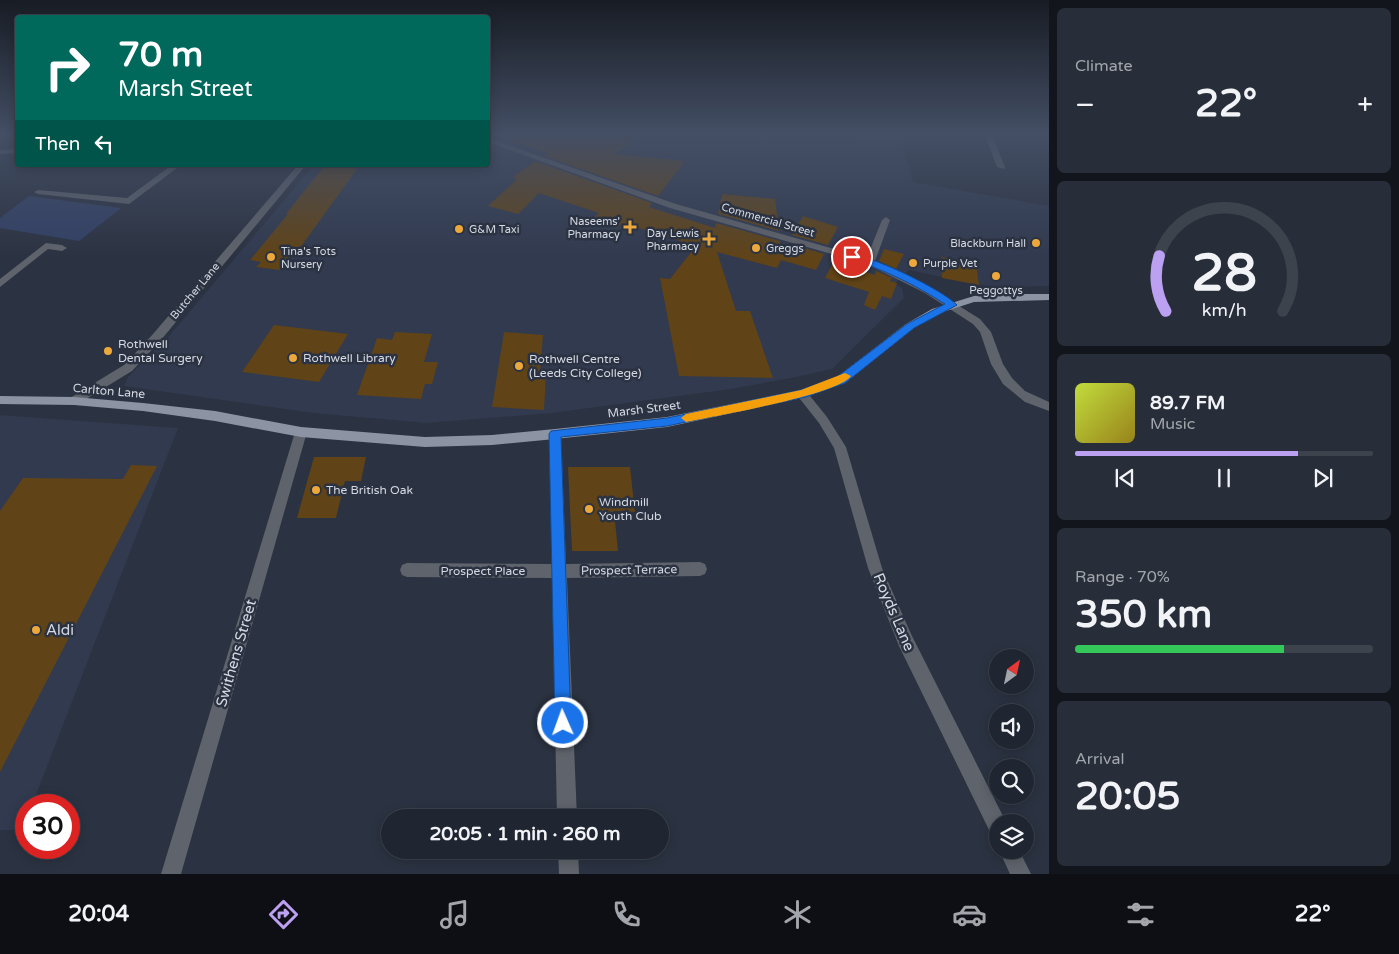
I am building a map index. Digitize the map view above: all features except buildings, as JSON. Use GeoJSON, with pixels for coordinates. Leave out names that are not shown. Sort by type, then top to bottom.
{"type":"FeatureCollection","features":[{"type":"Feature","properties":{"kind":"main road","name":"Marsh Street"},"geometry":{"type":"LineString","coordinates":[[215,416],[301,432],[425,442],[492,440],[667,422],[802,394],[841,380],[910,326],[936,311],[952,305],[974,299],[1000,297],[1049,298]]}},
{"type":"Feature","properties":{"kind":"main road","name":"Carlton Lane"},"geometry":{"type":"LineString","coordinates":[[0,400],[74,401],[215,416]]}},
{"type":"Feature","properties":{"kind":"street"},"geometry":{"type":"LineString","coordinates":[[38,192],[129,202],[163,176]]}},
{"type":"Feature","properties":{"kind":"street","name":"Butcher Lane"},"geometry":{"type":"LineString","coordinates":[[74,401],[128,368],[157,337],[293,176]]}},
{"type":"Feature","properties":{"kind":"street","name":"Commercial Street"},"geometry":{"type":"LineString","coordinates":[[588,176],[673,206],[870,262],[920,284],[981,326],[1005,377],[1015,390],[1028,399],[1049,407]]}},
{"type":"Feature","properties":{"kind":"street"},"geometry":{"type":"LineString","coordinates":[[870,262],[886,220]]}},
{"type":"Feature","properties":{"kind":"street"},"geometry":{"type":"LineString","coordinates":[[0,284],[46,246],[62,248]]}},
{"type":"Feature","properties":{"kind":"street","name":"Royds Lane"},"geometry":{"type":"LineString","coordinates":[[802,394],[824,420],[840,448],[879,577],[905,640],[992,814]]}},
{"type":"Feature","properties":{"kind":"street","name":"Swithens Street"},"geometry":{"type":"LineString","coordinates":[[170,874],[301,432]]}},
{"type":"Feature","properties":{"kind":"street"},"geometry":{"type":"LineString","coordinates":[[555,434],[566,809]]}},
{"type":"Feature","properties":{"kind":"street","name":"Prospect Terrace"},"geometry":{"type":"LineString","coordinates":[[558,572],[700,569]]}},
{"type":"Feature","properties":{"kind":"street","name":"Prospect Place"},"geometry":{"type":"LineString","coordinates":[[407,570],[558,572]]}},
{"type":"Feature","properties":{"kind":"street"},"geometry":{"type":"LineString","coordinates":[[568,859],[569,874]]}},
{"type":"Feature","properties":{"kind":"street"},"geometry":{"type":"LineString","coordinates":[[1014,859],[1021,874]]}},
{"type":"Feature","properties":{"kind":"shaded area"},"geometry":{"type":"Polygon","coordinates":[[[305,176],[911,176],[913,182],[1049,206],[1049,286],[1008,287],[979,285],[909,270],[895,283],[902,288],[904,298],[832,369],[731,389],[552,413],[427,423],[313,413],[124,386],[128,377],[169,336],[305,176]]]}},
{"type":"Feature","properties":{"kind":"shaded area"},"geometry":{"type":"Polygon","coordinates":[[[29,196],[121,208],[79,241],[0,228],[0,218],[29,196]]]}},
{"type":"Feature","properties":{"kind":"shaded area"},"geometry":{"type":"Polygon","coordinates":[[[0,415],[178,428],[36,794],[15,794],[15,830],[0,830],[0,415]]]}},
{"type":"Feature","properties":{"kind":"slow traffic"},"geometry":{"type":"LineString","coordinates":[[686,418],[802,394],[841,380],[845,376]]}},
{"type":"Feature","properties":{"kind":"place","name":"Naseems' Pharmacy"},"geometry":{"type":"Point","coordinates":[630,227]}},
{"type":"Feature","properties":{"kind":"place","name":"G&M Taxi"},"geometry":{"type":"Point","coordinates":[459,229]}},
{"type":"Feature","properties":{"kind":"place","name":"Day Lewis Pharmacy"},"geometry":{"type":"Point","coordinates":[709,239]}},
{"type":"Feature","properties":{"kind":"place","name":"Blackburn Hall"},"geometry":{"type":"Point","coordinates":[1036,243]}},
{"type":"Feature","properties":{"kind":"place","name":"Greggs"},"geometry":{"type":"Point","coordinates":[756,248]}},
{"type":"Feature","properties":{"kind":"place","name":"Tina's Tots Nursery"},"geometry":{"type":"Point","coordinates":[271,257]}},
{"type":"Feature","properties":{"kind":"place","name":"Purple Vet"},"geometry":{"type":"Point","coordinates":[913,263]}},
{"type":"Feature","properties":{"kind":"place","name":"Peggottys"},"geometry":{"type":"Point","coordinates":[996,276]}},
{"type":"Feature","properties":{"kind":"place","name":"Rothwell Dental Surgery"},"geometry":{"type":"Point","coordinates":[108,351]}},
{"type":"Feature","properties":{"kind":"place","name":"Rothwell Library"},"geometry":{"type":"Point","coordinates":[293,358]}},
{"type":"Feature","properties":{"kind":"place","name":"Rothwell Centre (Leeds City College)"},"geometry":{"type":"Point","coordinates":[519,366]}},
{"type":"Feature","properties":{"kind":"place","name":"The British Oak"},"geometry":{"type":"Point","coordinates":[316,490]}},
{"type":"Feature","properties":{"kind":"place","name":"Windmill Youth Club"},"geometry":{"type":"Point","coordinates":[589,509]}},
{"type":"Feature","properties":{"kind":"place","name":"Aldi"},"geometry":{"type":"Point","coordinates":[36,630]}},
{"type":"Feature","properties":{"kind":"route"},"geometry":{"type":"LineString","coordinates":[[563,723],[555,434],[667,422],[802,394],[841,380],[910,326],[936,311],[952,305],[920,284],[870,262],[852,257]]}}]}
